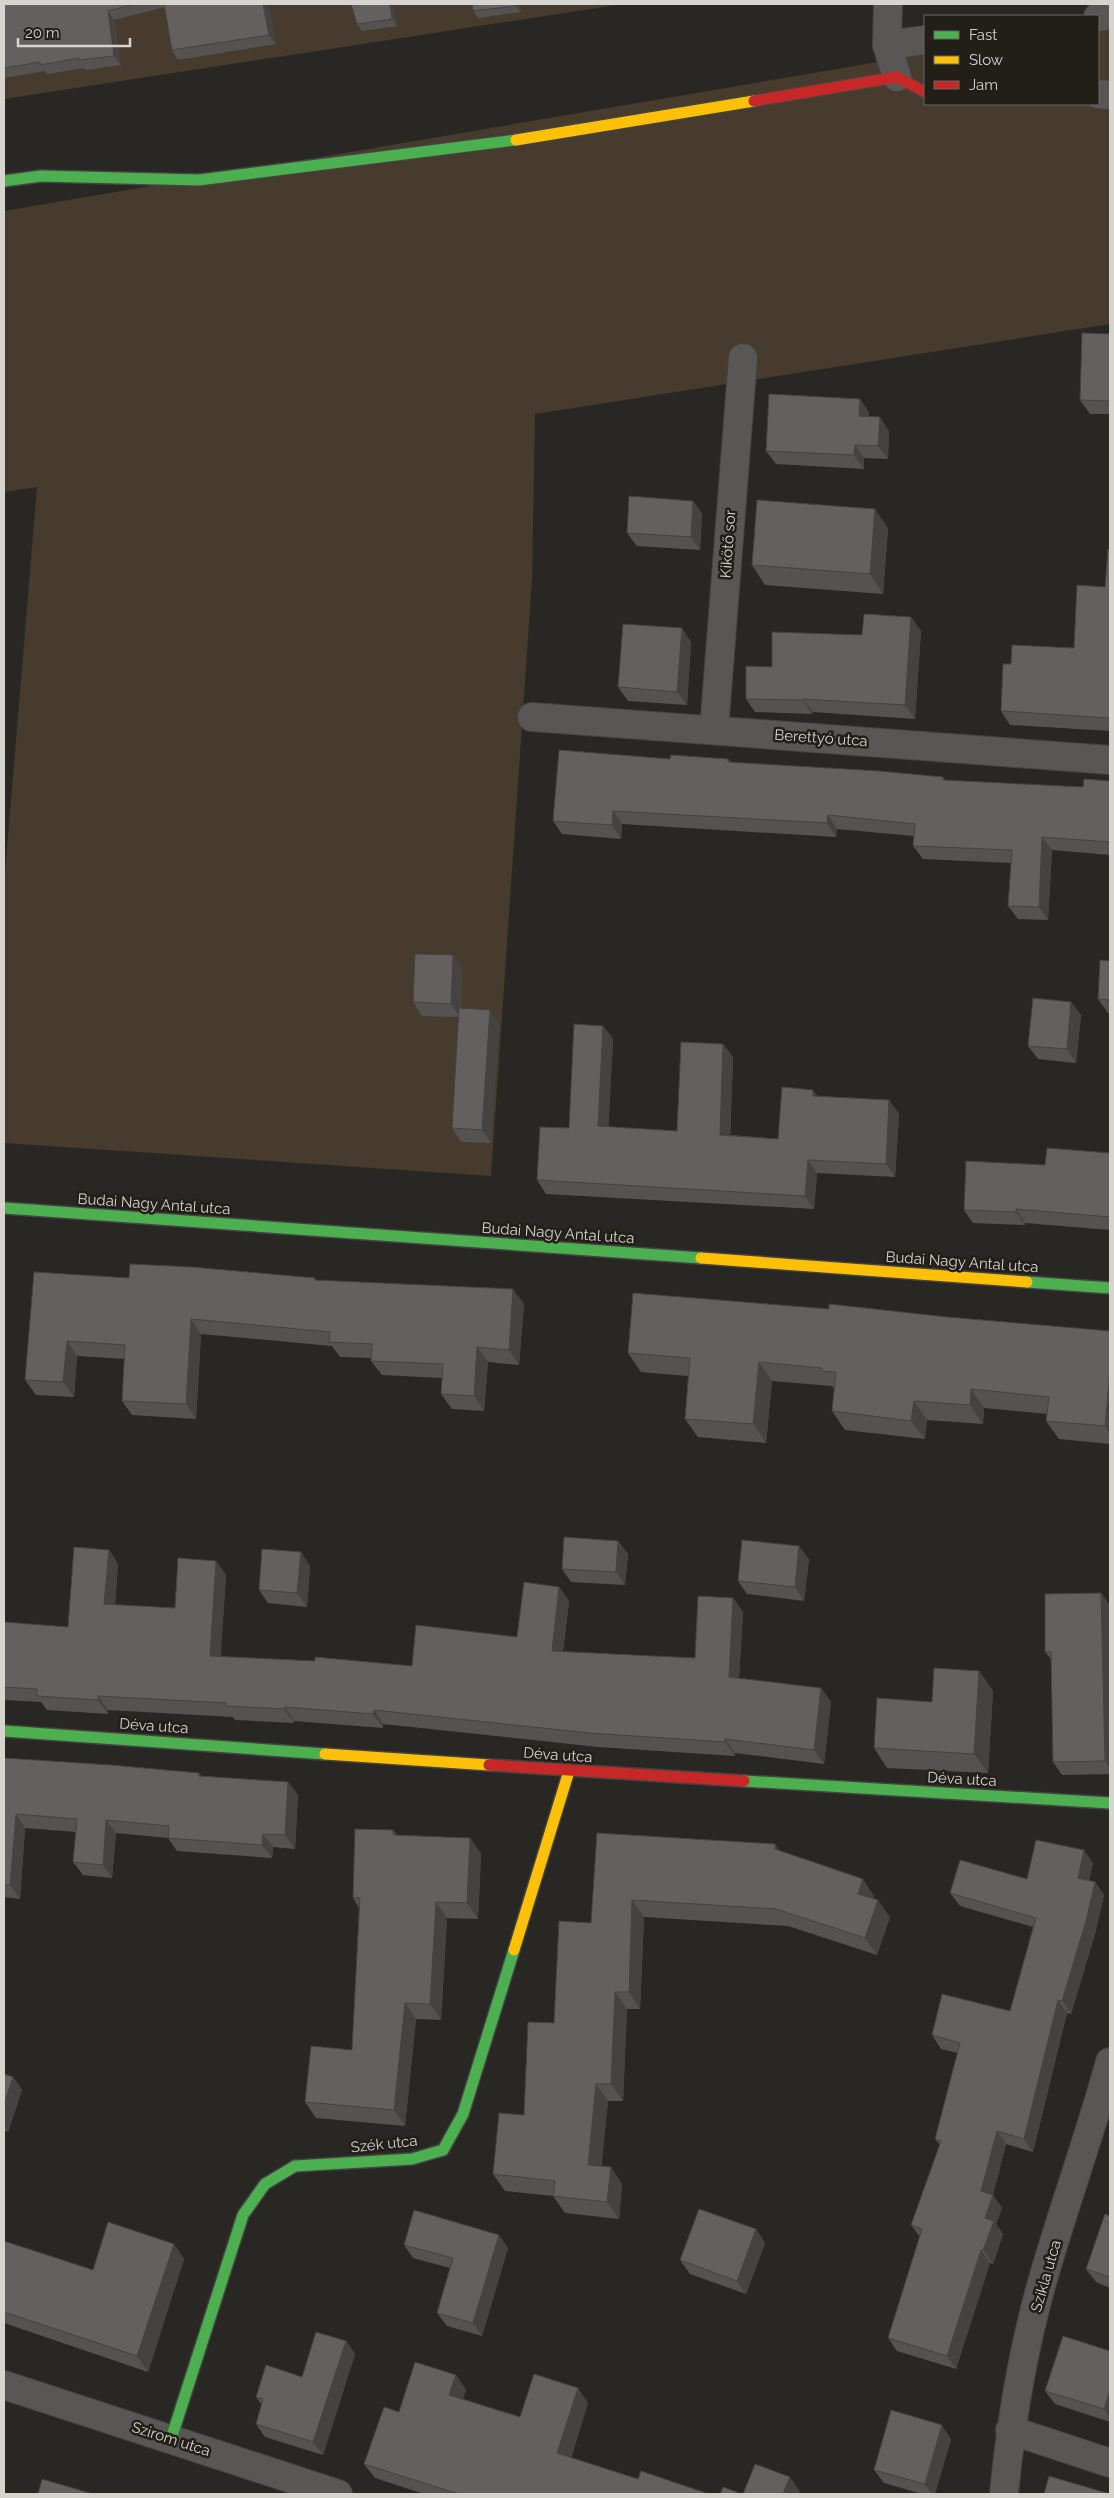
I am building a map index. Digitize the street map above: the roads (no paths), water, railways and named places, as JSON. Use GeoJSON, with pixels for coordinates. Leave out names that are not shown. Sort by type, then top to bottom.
{"type":"FeatureCollection","features":[{"type":"Feature","properties":{"kind":"street"},"geometry":{"type":"LineString","coordinates":[[888,4],[887,45],[897,78]]}},
{"type":"Feature","properties":{"kind":"street"},"geometry":{"type":"LineString","coordinates":[[887,45],[924,40]]}},
{"type":"Feature","properties":{"kind":"street"},"geometry":{"type":"LineString","coordinates":[[4,181],[41,176],[199,180],[551,135],[897,78],[924,92]]}},
{"type":"Feature","properties":{"kind":"street","name":"Kikötő sor"},"geometry":{"type":"LineString","coordinates":[[714,730],[743,358]]}},
{"type":"Feature","properties":{"kind":"street","name":"Berettyó utca"},"geometry":{"type":"LineString","coordinates":[[532,717],[1110,760]]}},
{"type":"Feature","properties":{"kind":"street","name":"Budai Nagy Antal utca"},"geometry":{"type":"LineString","coordinates":[[4,1208],[1110,1288]]}},
{"type":"Feature","properties":{"kind":"street","name":"Déva utca"},"geometry":{"type":"LineString","coordinates":[[4,1731],[569,1771],[1110,1803]]}},
{"type":"Feature","properties":{"kind":"street","name":"Szék utca"},"geometry":{"type":"LineString","coordinates":[[171,2439],[243,2216],[265,2184],[295,2166],[412,2159],[443,2150],[463,2114],[569,1771]]}},
{"type":"Feature","properties":{"kind":"street","name":"Szikla utca"},"geometry":{"type":"LineString","coordinates":[[1004,2494],[1016,2391],[1043,2279],[1101,2133],[1110,2062]]}},
{"type":"Feature","properties":{"kind":"street","name":"Szirom utca"},"geometry":{"type":"LineString","coordinates":[[4,2385],[338,2494]]}},
{"type":"Feature","properties":{"kind":"street"},"geometry":{"type":"LineString","coordinates":[[1010,2430],[1110,2463]]}}]}
